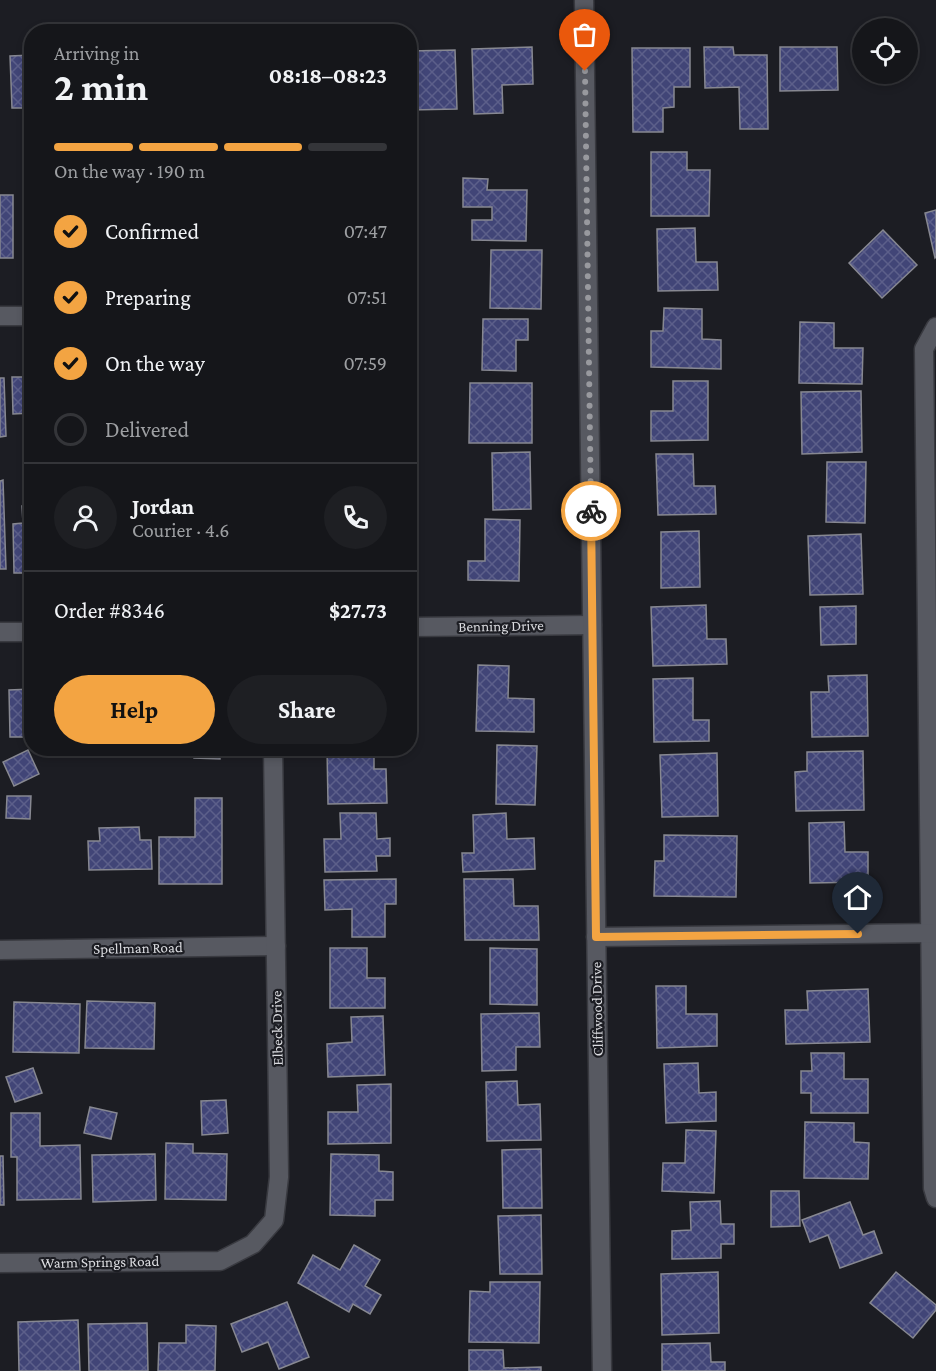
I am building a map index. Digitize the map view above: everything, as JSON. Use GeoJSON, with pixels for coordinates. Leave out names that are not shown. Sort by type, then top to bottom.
{"type":"FeatureCollection","features":[{"type":"Feature","properties":{"kind":"street","name":"Cliffwood Drive"},"geometry":{"type":"LineString","coordinates":[[584,0],[602,1371]]}},
{"type":"Feature","properties":{"kind":"street"},"geometry":{"type":"LineString","coordinates":[[0,316],[24,316]]}},
{"type":"Feature","properties":{"kind":"street"},"geometry":{"type":"LineString","coordinates":[[936,327],[924,349],[932,619],[933,1188],[936,1198]]}},
{"type":"Feature","properties":{"kind":"street","name":"Benning Drive"},"geometry":{"type":"LineString","coordinates":[[417,627],[592,625]]}},
{"type":"Feature","properties":{"kind":"street"},"geometry":{"type":"LineString","coordinates":[[0,632],[24,632]]}},
{"type":"Feature","properties":{"kind":"street","name":"Elbeck Drive"},"geometry":{"type":"LineString","coordinates":[[201,1261],[219,1261],[253,1244],[274,1220],[279,1178],[273,756]]}},
{"type":"Feature","properties":{"kind":"street"},"geometry":{"type":"LineString","coordinates":[[596,937],[933,933]]}},
{"type":"Feature","properties":{"kind":"street","name":"Spellman Road"},"geometry":{"type":"LineString","coordinates":[[0,950],[276,946]]}},
{"type":"Feature","properties":{"kind":"street","name":"Warm Springs Road"},"geometry":{"type":"LineString","coordinates":[[0,1263],[201,1261]]}},
{"type":"Feature","properties":{"kind":"building"},"geometry":{"type":"Polygon","coordinates":[[[532,47],[533,84],[502,85],[503,113],[474,114],[472,49],[532,47]]]}},
{"type":"Feature","properties":{"kind":"building"},"geometry":{"type":"Polygon","coordinates":[[[704,47],[733,47],[734,55],[767,55],[768,129],[740,129],[739,87],[705,88],[704,47]]]}},
{"type":"Feature","properties":{"kind":"building"},"geometry":{"type":"Polygon","coordinates":[[[780,47],[837,47],[838,90],[780,91],[780,47]]]}},
{"type":"Feature","properties":{"kind":"building"},"geometry":{"type":"Polygon","coordinates":[[[632,48],[690,48],[690,87],[674,87],[674,107],[663,108],[663,132],[633,132],[632,48]]]}},
{"type":"Feature","properties":{"kind":"building"},"geometry":{"type":"Polygon","coordinates":[[[455,50],[457,109],[417,110],[417,51],[455,50]]]}},
{"type":"Feature","properties":{"kind":"building"},"geometry":{"type":"Polygon","coordinates":[[[24,55],[24,108],[12,108],[10,56],[24,55]]]}},
{"type":"Feature","properties":{"kind":"building"},"geometry":{"type":"Polygon","coordinates":[[[651,152],[687,152],[687,170],[710,170],[709,216],[651,216],[651,152]]]}},
{"type":"Feature","properties":{"kind":"building"},"geometry":{"type":"Polygon","coordinates":[[[463,178],[488,179],[487,190],[527,190],[526,241],[472,240],[472,220],[492,220],[492,207],[463,207],[463,178]]]}},
{"type":"Feature","properties":{"kind":"building"},"geometry":{"type":"Polygon","coordinates":[[[0,195],[13,195],[13,258],[0,258],[0,195]]]}},
{"type":"Feature","properties":{"kind":"building"},"geometry":{"type":"Polygon","coordinates":[[[936,210],[936,257],[935,258],[925,213],[936,210]]]}},
{"type":"Feature","properties":{"kind":"building"},"geometry":{"type":"Polygon","coordinates":[[[695,228],[696,262],[717,262],[718,290],[658,291],[657,229],[695,228]]]}},
{"type":"Feature","properties":{"kind":"building"},"geometry":{"type":"Polygon","coordinates":[[[883,230],[917,265],[882,298],[849,263],[883,230]]]}},
{"type":"Feature","properties":{"kind":"building"},"geometry":{"type":"Polygon","coordinates":[[[491,250],[542,250],[541,309],[490,308],[491,250]]]}},
{"type":"Feature","properties":{"kind":"building"},"geometry":{"type":"Polygon","coordinates":[[[664,308],[702,309],[702,339],[721,340],[721,369],[651,367],[651,331],[663,331],[664,308]]]}},
{"type":"Feature","properties":{"kind":"building"},"geometry":{"type":"Polygon","coordinates":[[[483,319],[528,319],[528,340],[516,340],[516,371],[482,370],[483,319]]]}},
{"type":"Feature","properties":{"kind":"building"},"geometry":{"type":"Polygon","coordinates":[[[800,322],[834,323],[834,348],[863,348],[862,384],[799,383],[800,322]]]}},
{"type":"Feature","properties":{"kind":"building"},"geometry":{"type":"Polygon","coordinates":[[[12,377],[24,377],[24,413],[13,414],[12,377]]]}},
{"type":"Feature","properties":{"kind":"building"},"geometry":{"type":"Polygon","coordinates":[[[0,378],[4,378],[6,436],[0,437],[0,378]]]}},
{"type":"Feature","properties":{"kind":"building"},"geometry":{"type":"Polygon","coordinates":[[[673,381],[708,381],[708,440],[651,441],[651,411],[673,411],[673,381]]]}},
{"type":"Feature","properties":{"kind":"building"},"geometry":{"type":"Polygon","coordinates":[[[470,383],[532,383],[532,443],[469,443],[470,383]]]}},
{"type":"Feature","properties":{"kind":"building"},"geometry":{"type":"Polygon","coordinates":[[[861,391],[862,452],[802,454],[801,392],[861,391]]]}},
{"type":"Feature","properties":{"kind":"building"},"geometry":{"type":"Polygon","coordinates":[[[530,452],[531,509],[493,510],[492,453],[530,452]]]}},
{"type":"Feature","properties":{"kind":"building"},"geometry":{"type":"Polygon","coordinates":[[[656,454],[693,454],[694,486],[715,486],[716,514],[658,515],[656,454]]]}},
{"type":"Feature","properties":{"kind":"building"},"geometry":{"type":"Polygon","coordinates":[[[827,462],[866,462],[865,523],[826,522],[827,462]]]}},
{"type":"Feature","properties":{"kind":"building"},"geometry":{"type":"Polygon","coordinates":[[[3,480],[6,569],[0,569],[0,481],[3,480]]]}},
{"type":"Feature","properties":{"kind":"building"},"geometry":{"type":"Polygon","coordinates":[[[22,506],[24,506],[24,573],[14,573],[13,524],[23,523],[22,506]]]}},
{"type":"Feature","properties":{"kind":"building"},"geometry":{"type":"Polygon","coordinates":[[[485,519],[520,520],[519,581],[468,580],[468,561],[485,561],[485,519]]]}},
{"type":"Feature","properties":{"kind":"building"},"geometry":{"type":"Polygon","coordinates":[[[699,531],[700,587],[661,588],[661,532],[699,531]]]}},
{"type":"Feature","properties":{"kind":"building"},"geometry":{"type":"Polygon","coordinates":[[[861,534],[863,594],[810,595],[808,536],[861,534]]]}},
{"type":"Feature","properties":{"kind":"building"},"geometry":{"type":"Polygon","coordinates":[[[706,605],[707,639],[726,639],[727,664],[653,666],[651,607],[706,605]]]}},
{"type":"Feature","properties":{"kind":"building"},"geometry":{"type":"Polygon","coordinates":[[[856,606],[856,644],[821,645],[820,607],[856,606]]]}},
{"type":"Feature","properties":{"kind":"building"},"geometry":{"type":"Polygon","coordinates":[[[478,665],[509,666],[508,698],[534,699],[534,732],[476,731],[478,665]]]}},
{"type":"Feature","properties":{"kind":"building"},"geometry":{"type":"Polygon","coordinates":[[[867,675],[868,736],[812,737],[811,692],[829,692],[828,676],[867,675]]]}},
{"type":"Feature","properties":{"kind":"building"},"geometry":{"type":"Polygon","coordinates":[[[693,678],[693,720],[709,720],[709,741],[654,742],[653,679],[693,678]]]}},
{"type":"Feature","properties":{"kind":"building"},"geometry":{"type":"Polygon","coordinates":[[[24,689],[24,737],[10,737],[9,690],[24,689]]]}},
{"type":"Feature","properties":{"kind":"building"},"geometry":{"type":"Polygon","coordinates":[[[497,745],[537,746],[535,805],[496,804],[497,745]]]}},
{"type":"Feature","properties":{"kind":"building"},"geometry":{"type":"Polygon","coordinates":[[[863,751],[864,810],[796,811],[795,772],[807,771],[807,752],[863,751]]]}},
{"type":"Feature","properties":{"kind":"building"},"geometry":{"type":"Polygon","coordinates":[[[24,752],[24,756],[31,756],[39,774],[14,786],[3,762],[24,752]]]}},
{"type":"Feature","properties":{"kind":"building"},"geometry":{"type":"Polygon","coordinates":[[[717,753],[718,816],[662,817],[660,755],[717,753]]]}},
{"type":"Feature","properties":{"kind":"building"},"geometry":{"type":"Polygon","coordinates":[[[194,756],[220,756],[220,759],[194,758],[194,756]]]}},
{"type":"Feature","properties":{"kind":"building"},"geometry":{"type":"Polygon","coordinates":[[[327,756],[374,756],[374,769],[386,769],[387,803],[328,804],[327,756]]]}},
{"type":"Feature","properties":{"kind":"building"},"geometry":{"type":"Polygon","coordinates":[[[7,796],[31,796],[30,819],[6,818],[7,796]]]}},
{"type":"Feature","properties":{"kind":"building"},"geometry":{"type":"Polygon","coordinates":[[[195,798],[222,798],[222,884],[159,884],[159,837],[195,837],[195,798]]]}},
{"type":"Feature","properties":{"kind":"building"},"geometry":{"type":"Polygon","coordinates":[[[340,813],[376,813],[377,839],[390,838],[390,856],[376,856],[377,871],[325,872],[324,839],[341,839],[340,813]]]}},
{"type":"Feature","properties":{"kind":"building"},"geometry":{"type":"Polygon","coordinates":[[[506,813],[507,839],[534,838],[535,869],[463,872],[462,853],[474,853],[473,815],[506,813]]]}},
{"type":"Feature","properties":{"kind":"building"},"geometry":{"type":"Polygon","coordinates":[[[844,822],[845,852],[868,852],[868,882],[810,883],[809,823],[844,822]]]}},
{"type":"Feature","properties":{"kind":"building"},"geometry":{"type":"Polygon","coordinates":[[[139,827],[140,840],[151,840],[152,869],[89,870],[88,841],[100,841],[99,828],[139,827]]]}},
{"type":"Feature","properties":{"kind":"building"},"geometry":{"type":"Polygon","coordinates":[[[664,835],[737,836],[736,897],[654,896],[655,861],[664,861],[664,835]]]}},
{"type":"Feature","properties":{"kind":"building"},"geometry":{"type":"Polygon","coordinates":[[[396,879],[396,904],[385,904],[385,937],[352,937],[352,909],[325,910],[324,880],[396,879]]]}},
{"type":"Feature","properties":{"kind":"building"},"geometry":{"type":"Polygon","coordinates":[[[464,879],[513,879],[514,906],[538,906],[539,940],[465,940],[464,879]]]}},
{"type":"Feature","properties":{"kind":"building"},"geometry":{"type":"Polygon","coordinates":[[[330,948],[367,948],[367,978],[385,978],[385,1008],[330,1008],[330,948]]]}},
{"type":"Feature","properties":{"kind":"building"},"geometry":{"type":"Polygon","coordinates":[[[490,948],[537,949],[537,1005],[490,1004],[490,948]]]}},
{"type":"Feature","properties":{"kind":"building"},"geometry":{"type":"Polygon","coordinates":[[[656,986],[686,986],[686,1014],[717,1014],[717,1046],[657,1048],[656,986]]]}},
{"type":"Feature","properties":{"kind":"building"},"geometry":{"type":"Polygon","coordinates":[[[868,989],[870,1042],[786,1044],[785,1010],[808,1010],[807,991],[868,989]]]}},
{"type":"Feature","properties":{"kind":"building"},"geometry":{"type":"Polygon","coordinates":[[[87,1001],[155,1003],[154,1049],[85,1048],[87,1001]]]}},
{"type":"Feature","properties":{"kind":"building"},"geometry":{"type":"Polygon","coordinates":[[[14,1002],[80,1004],[79,1053],[13,1052],[14,1002]]]}},
{"type":"Feature","properties":{"kind":"building"},"geometry":{"type":"Polygon","coordinates":[[[539,1013],[540,1047],[516,1047],[516,1070],[482,1071],[481,1014],[539,1013]]]}},
{"type":"Feature","properties":{"kind":"building"},"geometry":{"type":"Polygon","coordinates":[[[383,1016],[385,1075],[328,1077],[327,1044],[352,1042],[351,1017],[383,1016]]]}},
{"type":"Feature","properties":{"kind":"building"},"geometry":{"type":"Polygon","coordinates":[[[811,1053],[844,1053],[844,1079],[868,1079],[868,1113],[811,1113],[811,1093],[801,1093],[801,1071],[812,1071],[811,1053]]]}},
{"type":"Feature","properties":{"kind":"building"},"geometry":{"type":"Polygon","coordinates":[[[698,1063],[699,1093],[716,1092],[716,1121],[666,1123],[664,1064],[698,1063]]]}},
{"type":"Feature","properties":{"kind":"building"},"geometry":{"type":"Polygon","coordinates":[[[33,1068],[42,1093],[15,1102],[6,1077],[33,1068]]]}},
{"type":"Feature","properties":{"kind":"building"},"geometry":{"type":"Polygon","coordinates":[[[517,1081],[518,1105],[540,1104],[541,1140],[487,1141],[486,1082],[517,1081]]]}},
{"type":"Feature","properties":{"kind":"building"},"geometry":{"type":"Polygon","coordinates":[[[391,1084],[391,1143],[328,1144],[328,1112],[358,1112],[357,1085],[391,1084]]]}},
{"type":"Feature","properties":{"kind":"building"},"geometry":{"type":"Polygon","coordinates":[[[226,1100],[228,1133],[202,1135],[201,1101],[226,1100]]]}},
{"type":"Feature","properties":{"kind":"building"},"geometry":{"type":"Polygon","coordinates":[[[90,1107],[117,1113],[111,1139],[84,1133],[90,1107]]]}},
{"type":"Feature","properties":{"kind":"building"},"geometry":{"type":"Polygon","coordinates":[[[11,1113],[40,1113],[40,1146],[80,1145],[81,1199],[17,1200],[17,1157],[11,1157],[11,1113]]]}},
{"type":"Feature","properties":{"kind":"building"},"geometry":{"type":"Polygon","coordinates":[[[805,1122],[854,1123],[854,1142],[869,1143],[868,1179],[804,1178],[805,1122]]]}},
{"type":"Feature","properties":{"kind":"building"},"geometry":{"type":"Polygon","coordinates":[[[686,1130],[716,1131],[714,1193],[662,1191],[663,1163],[685,1163],[686,1130]]]}},
{"type":"Feature","properties":{"kind":"building"},"geometry":{"type":"Polygon","coordinates":[[[166,1143],[193,1144],[193,1153],[227,1154],[226,1200],[165,1199],[166,1143]]]}},
{"type":"Feature","properties":{"kind":"building"},"geometry":{"type":"Polygon","coordinates":[[[541,1149],[542,1208],[503,1208],[502,1150],[541,1149]]]}},
{"type":"Feature","properties":{"kind":"building"},"geometry":{"type":"Polygon","coordinates":[[[155,1154],[156,1200],[93,1202],[92,1155],[155,1154]]]}},
{"type":"Feature","properties":{"kind":"building"},"geometry":{"type":"Polygon","coordinates":[[[331,1154],[379,1155],[379,1171],[393,1172],[393,1200],[375,1200],[375,1216],[330,1215],[331,1154]]]}},
{"type":"Feature","properties":{"kind":"building"},"geometry":{"type":"Polygon","coordinates":[[[0,1156],[3,1156],[4,1205],[0,1205],[0,1156]]]}},
{"type":"Feature","properties":{"kind":"building"},"geometry":{"type":"Polygon","coordinates":[[[771,1191],[799,1191],[800,1226],[771,1227],[771,1191]]]}},
{"type":"Feature","properties":{"kind":"building"},"geometry":{"type":"Polygon","coordinates":[[[720,1201],[721,1224],[734,1224],[734,1244],[721,1244],[721,1258],[672,1259],[672,1231],[691,1230],[690,1202],[720,1201]]]}},
{"type":"Feature","properties":{"kind":"building"},"geometry":{"type":"Polygon","coordinates":[[[850,1202],[863,1235],[874,1231],[882,1253],[840,1268],[828,1235],[810,1242],[802,1220],[850,1202]]]}},
{"type":"Feature","properties":{"kind":"building"},"geometry":{"type":"Polygon","coordinates":[[[541,1215],[542,1274],[500,1274],[498,1216],[541,1215]]]}},
{"type":"Feature","properties":{"kind":"building"},"geometry":{"type":"Polygon","coordinates":[[[354,1245],[380,1260],[365,1286],[381,1295],[370,1314],[353,1304],[349,1312],[298,1283],[313,1255],[340,1270],[354,1245]]]}},
{"type":"Feature","properties":{"kind":"building"},"geometry":{"type":"Polygon","coordinates":[[[718,1272],[719,1333],[662,1335],[661,1274],[718,1272]]]}},
{"type":"Feature","properties":{"kind":"building"},"geometry":{"type":"Polygon","coordinates":[[[896,1272],[936,1305],[936,1310],[913,1338],[870,1303],[896,1272]]]}},
{"type":"Feature","properties":{"kind":"building"},"geometry":{"type":"Polygon","coordinates":[[[490,1282],[540,1282],[539,1343],[469,1342],[470,1291],[490,1292],[490,1282]]]}},
{"type":"Feature","properties":{"kind":"building"},"geometry":{"type":"Polygon","coordinates":[[[287,1302],[309,1357],[279,1369],[268,1342],[242,1352],[231,1324],[287,1302]]]}},
{"type":"Feature","properties":{"kind":"building"},"geometry":{"type":"Polygon","coordinates":[[[78,1320],[80,1371],[19,1371],[18,1322],[78,1320]]]}},
{"type":"Feature","properties":{"kind":"building"},"geometry":{"type":"Polygon","coordinates":[[[147,1323],[148,1371],[89,1371],[88,1324],[147,1323]]]}},
{"type":"Feature","properties":{"kind":"building"},"geometry":{"type":"Polygon","coordinates":[[[186,1325],[216,1326],[215,1371],[158,1371],[159,1343],[186,1343],[186,1325]]]}},
{"type":"Feature","properties":{"kind":"building"},"geometry":{"type":"Polygon","coordinates":[[[710,1343],[711,1362],[725,1362],[725,1371],[662,1371],[662,1344],[710,1343]]]}},
{"type":"Feature","properties":{"kind":"building"},"geometry":{"type":"Polygon","coordinates":[[[469,1350],[503,1350],[504,1368],[541,1367],[541,1371],[469,1371],[469,1350]]]}},
{"type":"Feature","properties":{"kind":"way so far"},"geometry":{"type":"LineString","coordinates":[[585,71],[591,511]]}},
{"type":"Feature","properties":{"kind":"route"},"geometry":{"type":"LineString","coordinates":[[591,511],[596,937],[858,934]]}}]}
